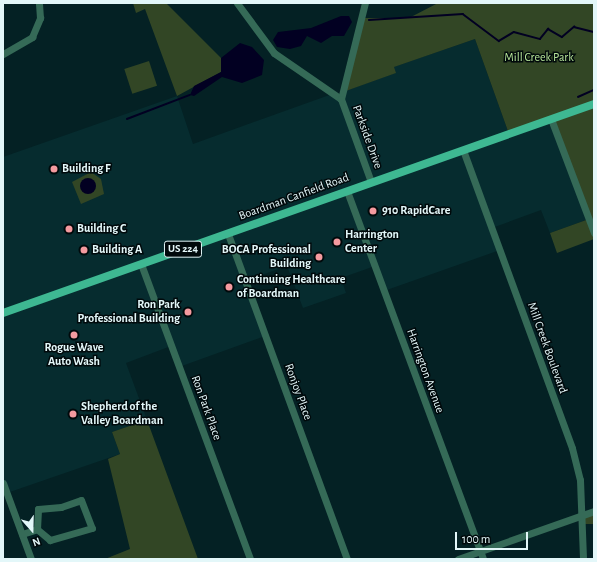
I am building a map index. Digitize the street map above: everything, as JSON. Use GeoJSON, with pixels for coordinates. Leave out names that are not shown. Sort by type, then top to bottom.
{"type":"FeatureCollection","features":[{"type":"Feature","properties":{"kind":"main road","name":"Boardman Canfield Road"},"geometry":{"type":"LineString","coordinates":[[3,313],[594,104]]}},
{"type":"Feature","properties":{"kind":"street"},"geometry":{"type":"LineString","coordinates":[[3,54],[32,38],[40,18],[39,3]]}},
{"type":"Feature","properties":{"kind":"street"},"geometry":{"type":"LineString","coordinates":[[237,3],[258,36],[274,53],[341,99],[365,3]]}},
{"type":"Feature","properties":{"kind":"street","name":"Parkside Drive"},"geometry":{"type":"LineString","coordinates":[[341,99],[371,182]]}},
{"type":"Feature","properties":{"kind":"street"},"geometry":{"type":"LineString","coordinates":[[551,119],[594,233]]}},
{"type":"Feature","properties":{"kind":"street","name":"Mill Creek Boulevard"},"geometry":{"type":"LineString","coordinates":[[463,150],[572,448],[580,480],[583,559]]}},
{"type":"Feature","properties":{"kind":"street","name":"Harrington Avenue"},"geometry":{"type":"LineString","coordinates":[[348,191],[483,559]]}},
{"type":"Feature","properties":{"kind":"street","name":"Ronjoy Place"},"geometry":{"type":"LineString","coordinates":[[228,234],[347,559]]}},
{"type":"Feature","properties":{"kind":"street","name":"Ron Park Place"},"geometry":{"type":"LineString","coordinates":[[141,264],[250,559]]}},
{"type":"Feature","properties":{"kind":"street"},"geometry":{"type":"LineString","coordinates":[[3,483],[31,559]]}},
{"type":"Feature","properties":{"kind":"street"},"geometry":{"type":"LineString","coordinates":[[81,500],[92,528],[50,540],[37,529],[38,509],[61,507],[81,500]]}},
{"type":"Feature","properties":{"kind":"street"},"geometry":{"type":"LineString","coordinates":[[458,559],[594,511]]}},
{"type":"Feature","properties":{"kind":"street"},"geometry":{"type":"LineString","coordinates":[[22,534],[37,529]]}},
{"type":"Feature","properties":{"kind":"shaded area"},"geometry":{"type":"Polygon","coordinates":[[[341,16],[349,16],[352,22],[344,36],[332,36],[321,43],[307,36],[301,46],[290,49],[277,47],[273,40],[278,32],[311,28],[341,16]]]}},
{"type":"Feature","properties":{"kind":"shaded area"},"geometry":{"type":"Polygon","coordinates":[[[475,39],[509,134],[551,119],[589,219],[550,233],[541,210],[492,228],[500,250],[384,291],[375,266],[341,278],[346,293],[303,308],[287,266],[245,281],[265,336],[179,367],[171,346],[126,363],[147,420],[112,432],[120,454],[7,493],[3,483],[3,157],[177,96],[193,144],[335,93],[341,99],[342,92],[395,73],[393,67],[475,39]]]}},
{"type":"Feature","properties":{"kind":"shaded area"},"geometry":{"type":"Polygon","coordinates":[[[240,43],[252,47],[264,60],[262,75],[242,83],[222,77],[194,96],[190,95],[194,86],[221,72],[221,58],[240,43]]]}},
{"type":"Feature","properties":{"kind":"shaded area"},"geometry":{"type":"Polygon","coordinates":[[[85,178],[91,178],[96,183],[94,192],[91,194],[85,194],[80,189],[80,183],[85,178]]]}},
{"type":"Feature","properties":{"kind":"green space"},"geometry":{"type":"Polygon","coordinates":[[[133,3],[166,3],[221,58],[221,72],[177,96],[145,9],[136,13],[133,3]]]}},
{"type":"Feature","properties":{"kind":"green space","name":"Mill Creek Park"},"geometry":{"type":"Polygon","coordinates":[[[438,3],[594,3],[594,239],[557,253],[550,233],[589,219],[551,119],[509,134],[475,39],[394,67],[396,73],[343,92],[361,18],[409,18],[438,3]]]}},
{"type":"Feature","properties":{"kind":"green space"},"geometry":{"type":"Polygon","coordinates":[[[149,61],[157,86],[132,94],[124,69],[149,61]]]}},
{"type":"Feature","properties":{"kind":"green space"},"geometry":{"type":"Polygon","coordinates":[[[91,172],[101,179],[104,194],[81,204],[72,182],[91,172]]]}},
{"type":"Feature","properties":{"kind":"green space"},"geometry":{"type":"Polygon","coordinates":[[[147,420],[198,559],[105,559],[130,549],[108,459],[120,454],[112,432],[147,420]]]}},
{"type":"Feature","properties":{"kind":"green space"},"geometry":{"type":"Polygon","coordinates":[[[594,511],[594,524],[580,524],[581,515],[594,511]]]}},
{"type":"Feature","properties":{"kind":"waterway"},"geometry":{"type":"LineString","coordinates":[[369,20],[463,14],[499,41],[514,32],[540,39],[548,29],[562,37],[574,27],[594,32]]}},
{"type":"Feature","properties":{"kind":"waterway"},"geometry":{"type":"LineString","coordinates":[[578,97],[594,90]]}},
{"type":"Feature","properties":{"kind":"waterway"},"geometry":{"type":"LineString","coordinates":[[127,119],[190,95]]}},
{"type":"Feature","properties":{"kind":"place","name":"Building F"},"geometry":{"type":"Point","coordinates":[54,169]}},
{"type":"Feature","properties":{"kind":"place","name":"910 RapidCare"},"geometry":{"type":"Point","coordinates":[373,211]}},
{"type":"Feature","properties":{"kind":"place","name":"Building C"},"geometry":{"type":"Point","coordinates":[69,229]}},
{"type":"Feature","properties":{"kind":"place","name":"Harrington Center"},"geometry":{"type":"Point","coordinates":[337,242]}},
{"type":"Feature","properties":{"kind":"place","name":"Building A"},"geometry":{"type":"Point","coordinates":[84,250]}},
{"type":"Feature","properties":{"kind":"place","name":"BOCA Professional Building"},"geometry":{"type":"Point","coordinates":[319,257]}},
{"type":"Feature","properties":{"kind":"place","name":"Continuing Healthcare of Boardman"},"geometry":{"type":"Point","coordinates":[229,287]}},
{"type":"Feature","properties":{"kind":"place","name":"Ron Park Professional Building"},"geometry":{"type":"Point","coordinates":[188,312]}},
{"type":"Feature","properties":{"kind":"place","name":"Rogue Wave Auto Wash"},"geometry":{"type":"Point","coordinates":[74,335]}},
{"type":"Feature","properties":{"kind":"place","name":"Shepherd of the Valley Boardman"},"geometry":{"type":"Point","coordinates":[73,414]}}]}
